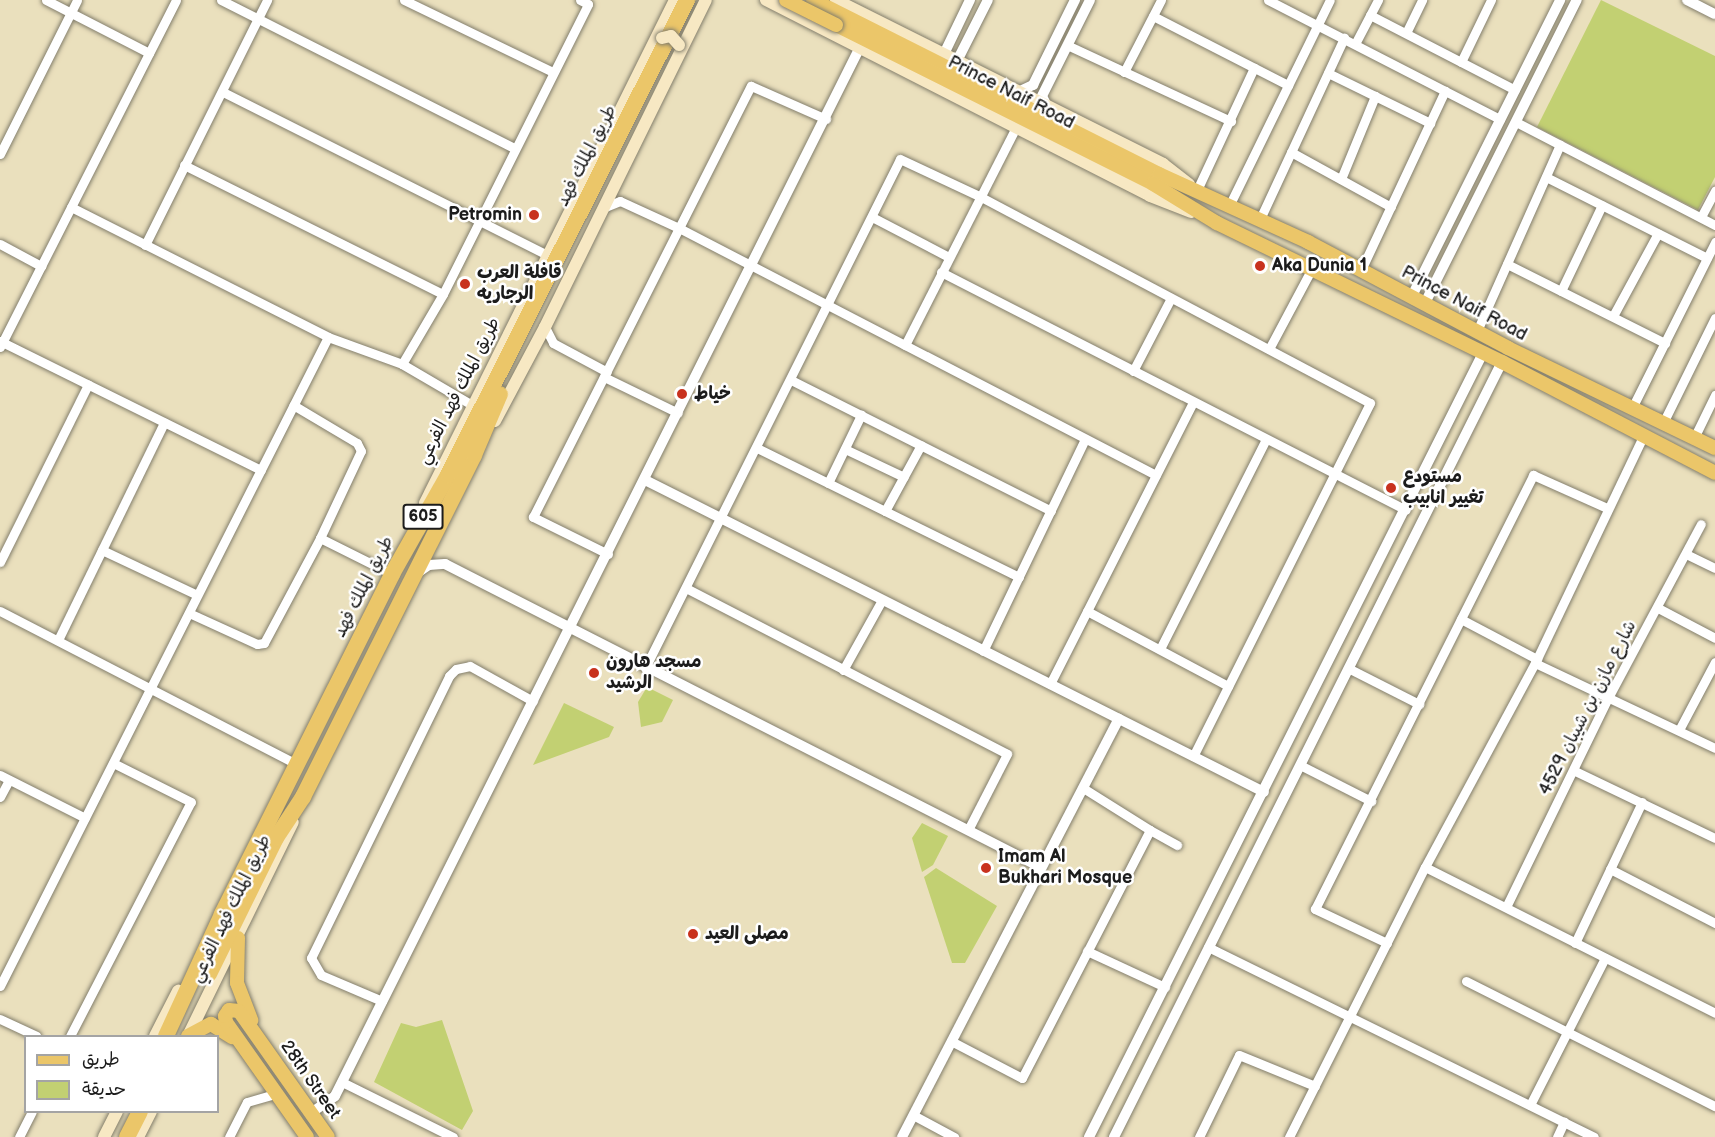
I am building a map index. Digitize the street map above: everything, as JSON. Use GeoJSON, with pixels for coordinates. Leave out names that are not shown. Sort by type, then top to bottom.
{"type":"FeatureCollection","features":[{"type":"Feature","properties":{"kind":"highway","name":"طريق الملك فهد"},"geometry":{"type":"LineString","coordinates":[[166,1035],[222,914],[392,574],[448,475],[687,0]]}},
{"type":"Feature","properties":{"kind":"highway","name":"طريق الملك فهد"},"geometry":{"type":"LineString","coordinates":[[178,1035],[276,838],[303,797],[474,455],[499,396],[699,7]]}},
{"type":"Feature","properties":{"kind":"highway"},"geometry":{"type":"LineString","coordinates":[[115,1137],[127,1113]]}},
{"type":"Feature","properties":{"kind":"highway"},"geometry":{"type":"LineString","coordinates":[[127,1137],[139,1113]]}},
{"type":"Feature","properties":{"kind":"main road","name":"طريق الملك فهد الفرعي"},"geometry":{"type":"LineString","coordinates":[[408,543],[472,405],[658,42],[675,0]]}},
{"type":"Feature","properties":{"kind":"main road"},"geometry":{"type":"LineString","coordinates":[[474,455],[545,327],[605,207],[699,7],[706,0]]}},
{"type":"Feature","properties":{"kind":"main road"},"geometry":{"type":"LineString","coordinates":[[699,7],[716,0]]}},
{"type":"Feature","properties":{"kind":"main road","name":"Prince Naif Road"},"geometry":{"type":"LineString","coordinates":[[766,0],[1150,196],[1217,223],[1312,268],[1715,473]]}},
{"type":"Feature","properties":{"kind":"main road","name":"Prince Naif Road"},"geometry":{"type":"LineString","coordinates":[[786,0],[845,11],[1197,190],[1361,270],[1412,296],[1424,305],[1715,448]]}},
{"type":"Feature","properties":{"kind":"main road"},"geometry":{"type":"LineString","coordinates":[[802,0],[800,9],[805,19]]}},
{"type":"Feature","properties":{"kind":"main road","name":"Prince Naif Road"},"geometry":{"type":"LineString","coordinates":[[813,0],[845,11],[944,54],[1164,164],[1197,190]]}},
{"type":"Feature","properties":{"kind":"main road","name":"Prince Naif Road"},"geometry":{"type":"LineString","coordinates":[[836,0],[845,11],[1153,184],[1217,223]]}},
{"type":"Feature","properties":{"kind":"main road"},"geometry":{"type":"LineString","coordinates":[[658,42],[671,36],[680,51]]}},
{"type":"Feature","properties":{"kind":"main road","name":"طريق الملك فهد الفرعي"},"geometry":{"type":"LineString","coordinates":[[189,1035],[238,938],[303,797]]}},
{"type":"Feature","properties":{"kind":"main road","name":"طريق الملك فهد الفرعي"},"geometry":{"type":"LineString","coordinates":[[156,1035],[222,914]]}},
{"type":"Feature","properties":{"kind":"main road"},"geometry":{"type":"LineString","coordinates":[[238,938],[237,983],[262,1044]]}},
{"type":"Feature","properties":{"kind":"main road"},"geometry":{"type":"LineString","coordinates":[[248,1053],[225,1019],[229,1010],[239,1011],[262,1044]]}},
{"type":"Feature","properties":{"kind":"main road"},"geometry":{"type":"LineString","coordinates":[[190,1035],[206,1025],[217,1026],[248,1053]]}},
{"type":"Feature","properties":{"kind":"main road","name":"28th Street"},"geometry":{"type":"LineString","coordinates":[[262,1044],[328,1137]]}},
{"type":"Feature","properties":{"kind":"main road","name":"28th Street"},"geometry":{"type":"LineString","coordinates":[[248,1053],[307,1137]]}},
{"type":"Feature","properties":{"kind":"main road"},"geometry":{"type":"LineString","coordinates":[[104,1137],[116,1113]]}},
{"type":"Feature","properties":{"kind":"main road"},"geometry":{"type":"LineString","coordinates":[[138,1137],[150,1113]]}},
{"type":"Feature","properties":{"kind":"street"},"geometry":{"type":"LineString","coordinates":[[46,0],[149,53]]}},
{"type":"Feature","properties":{"kind":"street"},"geometry":{"type":"LineString","coordinates":[[0,154],[77,0]]}},
{"type":"Feature","properties":{"kind":"street"},"geometry":{"type":"LineString","coordinates":[[176,0],[1,343],[261,470]]}},
{"type":"Feature","properties":{"kind":"street"},"geometry":{"type":"LineString","coordinates":[[221,0],[514,148]]}},
{"type":"Feature","properties":{"kind":"street"},"geometry":{"type":"LineString","coordinates":[[145,244],[267,0]]}},
{"type":"Feature","properties":{"kind":"street"},"geometry":{"type":"LineString","coordinates":[[404,0],[551,71]]}},
{"type":"Feature","properties":{"kind":"street"},"geometry":{"type":"LineString","coordinates":[[402,364],[443,294],[551,71],[588,4],[580,0]]}},
{"type":"Feature","properties":{"kind":"street"},"geometry":{"type":"LineString","coordinates":[[944,54],[970,0]]}},
{"type":"Feature","properties":{"kind":"street"},"geometry":{"type":"LineString","coordinates":[[957,61],[988,0]]}},
{"type":"Feature","properties":{"kind":"street"},"geometry":{"type":"LineString","coordinates":[[1018,92],[1033,85],[1075,0]]}},
{"type":"Feature","properties":{"kind":"street"},"geometry":{"type":"LineString","coordinates":[[1047,106],[1042,96],[1090,0]]}},
{"type":"Feature","properties":{"kind":"street"},"geometry":{"type":"LineString","coordinates":[[1124,72],[1161,0]]}},
{"type":"Feature","properties":{"kind":"street"},"geometry":{"type":"LineString","coordinates":[[1268,0],[1500,119]]}},
{"type":"Feature","properties":{"kind":"street"},"geometry":{"type":"LineString","coordinates":[[1288,10],[1293,0]]}},
{"type":"Feature","properties":{"kind":"street"},"geometry":{"type":"LineString","coordinates":[[1229,206],[1330,0]]}},
{"type":"Feature","properties":{"kind":"street"},"geometry":{"type":"LineString","coordinates":[[1355,44],[1378,0]]}},
{"type":"Feature","properties":{"kind":"street"},"geometry":{"type":"LineString","coordinates":[[1406,33],[1422,0]]}},
{"type":"Feature","properties":{"kind":"street"},"geometry":{"type":"LineString","coordinates":[[1461,62],[1491,0]]}},
{"type":"Feature","properties":{"kind":"street"},"geometry":{"type":"LineString","coordinates":[[1412,296],[1560,0]]}},
{"type":"Feature","properties":{"kind":"street"},"geometry":{"type":"LineString","coordinates":[[1424,305],[1577,0]]}},
{"type":"Feature","properties":{"kind":"street"},"geometry":{"type":"LineString","coordinates":[[1687,0],[1715,14]]}},
{"type":"Feature","properties":{"kind":"street"},"geometry":{"type":"LineString","coordinates":[[1370,15],[1515,90]]}},
{"type":"Feature","properties":{"kind":"street"},"geometry":{"type":"LineString","coordinates":[[1153,16],[1288,85]]}},
{"type":"Feature","properties":{"kind":"street"},"geometry":{"type":"LineString","coordinates":[[960,20],[974,27]]}},
{"type":"Feature","properties":{"kind":"street"},"geometry":{"type":"LineString","coordinates":[[1260,219],[1344,38]]}},
{"type":"Feature","properties":{"kind":"street"},"geometry":{"type":"LineString","coordinates":[[1067,45],[1231,121]]}},
{"type":"Feature","properties":{"kind":"street"},"geometry":{"type":"LineString","coordinates":[[311,1113],[335,1096],[826,119],[860,47]]}},
{"type":"Feature","properties":{"kind":"street"},"geometry":{"type":"LineString","coordinates":[[1527,66],[1541,72]]}},
{"type":"Feature","properties":{"kind":"street"},"geometry":{"type":"LineString","coordinates":[[1197,190],[1254,68]]}},
{"type":"Feature","properties":{"kind":"street"},"geometry":{"type":"LineString","coordinates":[[1328,73],[1431,123]]}},
{"type":"Feature","properties":{"kind":"street"},"geometry":{"type":"LineString","coordinates":[[608,554],[533,517],[751,86],[826,119]]}},
{"type":"Feature","properties":{"kind":"street"},"geometry":{"type":"LineString","coordinates":[[1361,270],[1445,91]]}},
{"type":"Feature","properties":{"kind":"street"},"geometry":{"type":"LineString","coordinates":[[223,92],[547,255]]}},
{"type":"Feature","properties":{"kind":"street"},"geometry":{"type":"LineString","coordinates":[[1341,179],[1375,96]]}},
{"type":"Feature","properties":{"kind":"street"},"geometry":{"type":"LineString","coordinates":[[1516,122],[1715,225]]}},
{"type":"Feature","properties":{"kind":"street"},"geometry":{"type":"LineString","coordinates":[[905,345],[1016,127]]}},
{"type":"Feature","properties":{"kind":"street"},"geometry":{"type":"LineString","coordinates":[[1477,331],[1560,145]]}},
{"type":"Feature","properties":{"kind":"street"},"geometry":{"type":"LineString","coordinates":[[1291,152],[1391,207]]}},
{"type":"Feature","properties":{"kind":"street"},"geometry":{"type":"LineString","coordinates":[[645,668],[829,306],[900,159],[981,197],[1370,403],[1193,756]]}},
{"type":"Feature","properties":{"kind":"street"},"geometry":{"type":"LineString","coordinates":[[184,165],[443,294]]}},
{"type":"Feature","properties":{"kind":"street"},"geometry":{"type":"LineString","coordinates":[[1546,177],[1707,258]]}},
{"type":"Feature","properties":{"kind":"street"},"geometry":{"type":"LineString","coordinates":[[1701,217],[1715,191]]}},
{"type":"Feature","properties":{"kind":"street"},"geometry":{"type":"LineString","coordinates":[[605,207],[620,201],[679,228],[1156,475]]}},
{"type":"Feature","properties":{"kind":"street"},"geometry":{"type":"LineString","coordinates":[[1561,291],[1602,205]]}},
{"type":"Feature","properties":{"kind":"street"},"geometry":{"type":"LineString","coordinates":[[70,207],[328,337],[402,364],[472,405]]}},
{"type":"Feature","properties":{"kind":"street"},"geometry":{"type":"LineString","coordinates":[[872,217],[949,257]]}},
{"type":"Feature","properties":{"kind":"street"},"geometry":{"type":"LineString","coordinates":[[1613,316],[1658,233]]}},
{"type":"Feature","properties":{"kind":"street"},"geometry":{"type":"LineString","coordinates":[[1632,408],[1715,243]]}},
{"type":"Feature","properties":{"kind":"street"},"geometry":{"type":"LineString","coordinates":[[0,244],[41,266]]}},
{"type":"Feature","properties":{"kind":"street"},"geometry":{"type":"LineString","coordinates":[[1435,250],[1449,255]]}},
{"type":"Feature","properties":{"kind":"street"},"geometry":{"type":"LineString","coordinates":[[1507,264],[1665,344]]}},
{"type":"Feature","properties":{"kind":"street"},"geometry":{"type":"LineString","coordinates":[[1269,349],[1312,268]]}},
{"type":"Feature","properties":{"kind":"street"},"geometry":{"type":"LineString","coordinates":[[941,272],[1406,510]]}},
{"type":"Feature","properties":{"kind":"street"},"geometry":{"type":"LineString","coordinates":[[1133,371],[1171,298]]}},
{"type":"Feature","properties":{"kind":"street"},"geometry":{"type":"LineString","coordinates":[[1663,423],[1715,318]]}},
{"type":"Feature","properties":{"kind":"street"},"geometry":{"type":"LineString","coordinates":[[545,327],[553,344],[678,413]]}},
{"type":"Feature","properties":{"kind":"street"},"geometry":{"type":"LineString","coordinates":[[0,986],[328,337]]}},
{"type":"Feature","properties":{"kind":"street"},"geometry":{"type":"LineString","coordinates":[[1089,1137],[1470,383],[1483,353]]}},
{"type":"Feature","properties":{"kind":"street"},"geometry":{"type":"LineString","coordinates":[[1114,1137],[1502,363]]}},
{"type":"Feature","properties":{"kind":"street"},"geometry":{"type":"LineString","coordinates":[[791,380],[1051,511]]}},
{"type":"Feature","properties":{"kind":"street"},"geometry":{"type":"LineString","coordinates":[[1470,383],[1481,384],[1487,393]]}},
{"type":"Feature","properties":{"kind":"street"},"geometry":{"type":"LineString","coordinates":[[0,562],[88,385]]}},
{"type":"Feature","properties":{"kind":"street"},"geometry":{"type":"LineString","coordinates":[[1694,438],[1715,395]]}},
{"type":"Feature","properties":{"kind":"street"},"geometry":{"type":"LineString","coordinates":[[1050,684],[1193,402]]}},
{"type":"Feature","properties":{"kind":"street"},"geometry":{"type":"LineString","coordinates":[[189,613],[257,644],[264,643],[320,538],[361,451],[357,442],[293,405]]}},
{"type":"Feature","properties":{"kind":"street"},"geometry":{"type":"LineString","coordinates":[[828,483],[861,415]]}},
{"type":"Feature","properties":{"kind":"street"},"geometry":{"type":"LineString","coordinates":[[58,640],[164,423]]}},
{"type":"Feature","properties":{"kind":"street"},"geometry":{"type":"LineString","coordinates":[[1289,1137],[1425,867],[1536,661],[1607,508],[1643,437]]}},
{"type":"Feature","properties":{"kind":"street"},"geometry":{"type":"LineString","coordinates":[[983,651],[1085,438]]}},
{"type":"Feature","properties":{"kind":"street"},"geometry":{"type":"LineString","coordinates":[[1160,649],[1266,439]]}},
{"type":"Feature","properties":{"kind":"street"},"geometry":{"type":"LineString","coordinates":[[885,511],[921,445]]}},
{"type":"Feature","properties":{"kind":"street"},"geometry":{"type":"LineString","coordinates":[[757,448],[1019,577]]}},
{"type":"Feature","properties":{"kind":"street"},"geometry":{"type":"LineString","coordinates":[[845,449],[904,477]]}},
{"type":"Feature","properties":{"kind":"street"},"geometry":{"type":"LineString","coordinates":[[1387,943],[1316,909],[1533,475],[1607,508]]}},
{"type":"Feature","properties":{"kind":"street"},"geometry":{"type":"LineString","coordinates":[[645,480],[1264,792]]}},
{"type":"Feature","properties":{"kind":"street","name":"شارع مازن بن شيبان 4529"},"geometry":{"type":"LineString","coordinates":[[1506,907],[1575,771],[1608,698],[1701,524]]}},
{"type":"Feature","properties":{"kind":"street"},"geometry":{"type":"LineString","coordinates":[[320,538],[392,574]]}},
{"type":"Feature","properties":{"kind":"street"},"geometry":{"type":"LineString","coordinates":[[102,550],[197,595]]}},
{"type":"Feature","properties":{"kind":"street"},"geometry":{"type":"LineString","coordinates":[[1686,554],[1715,568]]}},
{"type":"Feature","properties":{"kind":"street"},"geometry":{"type":"LineString","coordinates":[[413,577],[429,565],[445,564],[570,630],[1040,867]]}},
{"type":"Feature","properties":{"kind":"street"},"geometry":{"type":"LineString","coordinates":[[686,588],[1007,754],[968,830]]}},
{"type":"Feature","properties":{"kind":"street"},"geometry":{"type":"LineString","coordinates":[[843,670],[882,600]]}},
{"type":"Feature","properties":{"kind":"street"},"geometry":{"type":"LineString","coordinates":[[1658,608],[1715,639]]}},
{"type":"Feature","properties":{"kind":"street"},"geometry":{"type":"LineString","coordinates":[[0,611],[297,764]]}},
{"type":"Feature","properties":{"kind":"street"},"geometry":{"type":"LineString","coordinates":[[1087,611],[1228,686]]}},
{"type":"Feature","properties":{"kind":"street"},"geometry":{"type":"LineString","coordinates":[[1461,619],[1608,698],[1715,748]]}},
{"type":"Feature","properties":{"kind":"street"},"geometry":{"type":"LineString","coordinates":[[1679,730],[1715,662]]}},
{"type":"Feature","properties":{"kind":"street"},"geometry":{"type":"LineString","coordinates":[[382,1001],[321,975],[311,958],[449,676],[456,669],[470,666],[533,701]]}},
{"type":"Feature","properties":{"kind":"street"},"geometry":{"type":"LineString","coordinates":[[1348,668],[1419,704]]}},
{"type":"Feature","properties":{"kind":"street"},"geometry":{"type":"LineString","coordinates":[[902,1137],[1040,867],[1119,719]]}},
{"type":"Feature","properties":{"kind":"street"},"geometry":{"type":"LineString","coordinates":[[71,1035],[191,802],[113,763]]}},
{"type":"Feature","properties":{"kind":"street"},"geometry":{"type":"LineString","coordinates":[[1299,765],[1371,801]]}},
{"type":"Feature","properties":{"kind":"street"},"geometry":{"type":"LineString","coordinates":[[1575,771],[1715,838]]}},
{"type":"Feature","properties":{"kind":"street"},"geometry":{"type":"LineString","coordinates":[[0,797],[4,778],[85,818]]}},
{"type":"Feature","properties":{"kind":"street"},"geometry":{"type":"LineString","coordinates":[[1083,788],[1177,845]]}},
{"type":"Feature","properties":{"kind":"street"},"geometry":{"type":"LineString","coordinates":[[1575,943],[1642,802]]}},
{"type":"Feature","properties":{"kind":"street"},"geometry":{"type":"LineString","coordinates":[[951,1041],[1022,1078],[1150,830]]}},
{"type":"Feature","properties":{"kind":"street"},"geometry":{"type":"LineString","coordinates":[[1425,867],[1715,1013]]}},
{"type":"Feature","properties":{"kind":"street"},"geometry":{"type":"LineString","coordinates":[[1610,869],[1715,923]]}},
{"type":"Feature","properties":{"kind":"street"},"geometry":{"type":"LineString","coordinates":[[1209,947],[1594,1137]]}},
{"type":"Feature","properties":{"kind":"street"},"geometry":{"type":"LineString","coordinates":[[1087,951],[1165,987]]}},
{"type":"Feature","properties":{"kind":"street"},"geometry":{"type":"LineString","coordinates":[[1530,1105],[1605,958]]}},
{"type":"Feature","properties":{"kind":"street"},"geometry":{"type":"LineString","coordinates":[[1466,981],[1715,1106]]}},
{"type":"Feature","properties":{"kind":"street"},"geometry":{"type":"LineString","coordinates":[[0,1019],[34,1035]]}},
{"type":"Feature","properties":{"kind":"street"},"geometry":{"type":"LineString","coordinates":[[1199,1137],[1239,1055],[1315,1086]]}},
{"type":"Feature","properties":{"kind":"street"},"geometry":{"type":"LineString","coordinates":[[342,1082],[448,1136]]}},
{"type":"Feature","properties":{"kind":"street"},"geometry":{"type":"LineString","coordinates":[[229,1137],[247,1102],[278,1093]]}},
{"type":"Feature","properties":{"kind":"street"},"geometry":{"type":"LineString","coordinates":[[20,1137],[32,1113]]}},
{"type":"Feature","properties":{"kind":"street"},"geometry":{"type":"LineString","coordinates":[[913,1115],[954,1137]]}},
{"type":"Feature","properties":{"kind":"street"},"geometry":{"type":"LineString","coordinates":[[1557,1137],[1564,1122]]}},
{"type":"Feature","properties":{"kind":"green space"},"geometry":{"type":"Polygon","coordinates":[[[1601,0],[1715,56],[1715,177],[1698,210],[1537,127],[1601,0]]]}},
{"type":"Feature","properties":{"kind":"green space"},"geometry":{"type":"Polygon","coordinates":[[[647,687],[673,700],[662,722],[641,727],[638,702],[647,687]]]}},
{"type":"Feature","properties":{"kind":"green space"},"geometry":{"type":"Polygon","coordinates":[[[564,703],[614,727],[609,737],[533,765],[564,703]]]}},
{"type":"Feature","properties":{"kind":"green space"},"geometry":{"type":"Polygon","coordinates":[[[922,823],[948,836],[933,865],[922,872],[912,838],[922,823]]]}},
{"type":"Feature","properties":{"kind":"green space"},"geometry":{"type":"Polygon","coordinates":[[[936,868],[997,906],[965,963],[952,963],[924,877],[936,868]]]}},
{"type":"Feature","properties":{"kind":"green space"},"geometry":{"type":"Polygon","coordinates":[[[442,1020],[473,1111],[462,1130],[374,1082],[401,1023],[416,1027],[442,1020]]]}},
{"type":"Feature","properties":{"kind":"place","name":"Petromin"},"geometry":{"type":"Point","coordinates":[534,215]}},
{"type":"Feature","properties":{"kind":"place","name":"Aka Dunia 1"},"geometry":{"type":"Point","coordinates":[1260,266]}},
{"type":"Feature","properties":{"kind":"place","name":"قافلة العرب الرجاريه"},"geometry":{"type":"Point","coordinates":[465,284]}},
{"type":"Feature","properties":{"kind":"place","name":"خياط"},"geometry":{"type":"Point","coordinates":[682,394]}},
{"type":"Feature","properties":{"kind":"place","name":"مستودع تغيير انابيب"},"geometry":{"type":"Point","coordinates":[1391,488]}},
{"type":"Feature","properties":{"kind":"place","name":"مسجد هارون الرشيد"},"geometry":{"type":"Point","coordinates":[594,673]}},
{"type":"Feature","properties":{"kind":"place","name":"Imam Al Bukhari Mosque"},"geometry":{"type":"Point","coordinates":[986,868]}},
{"type":"Feature","properties":{"kind":"place","name":"مصلى العيد"},"geometry":{"type":"Point","coordinates":[693,934]}}]}
